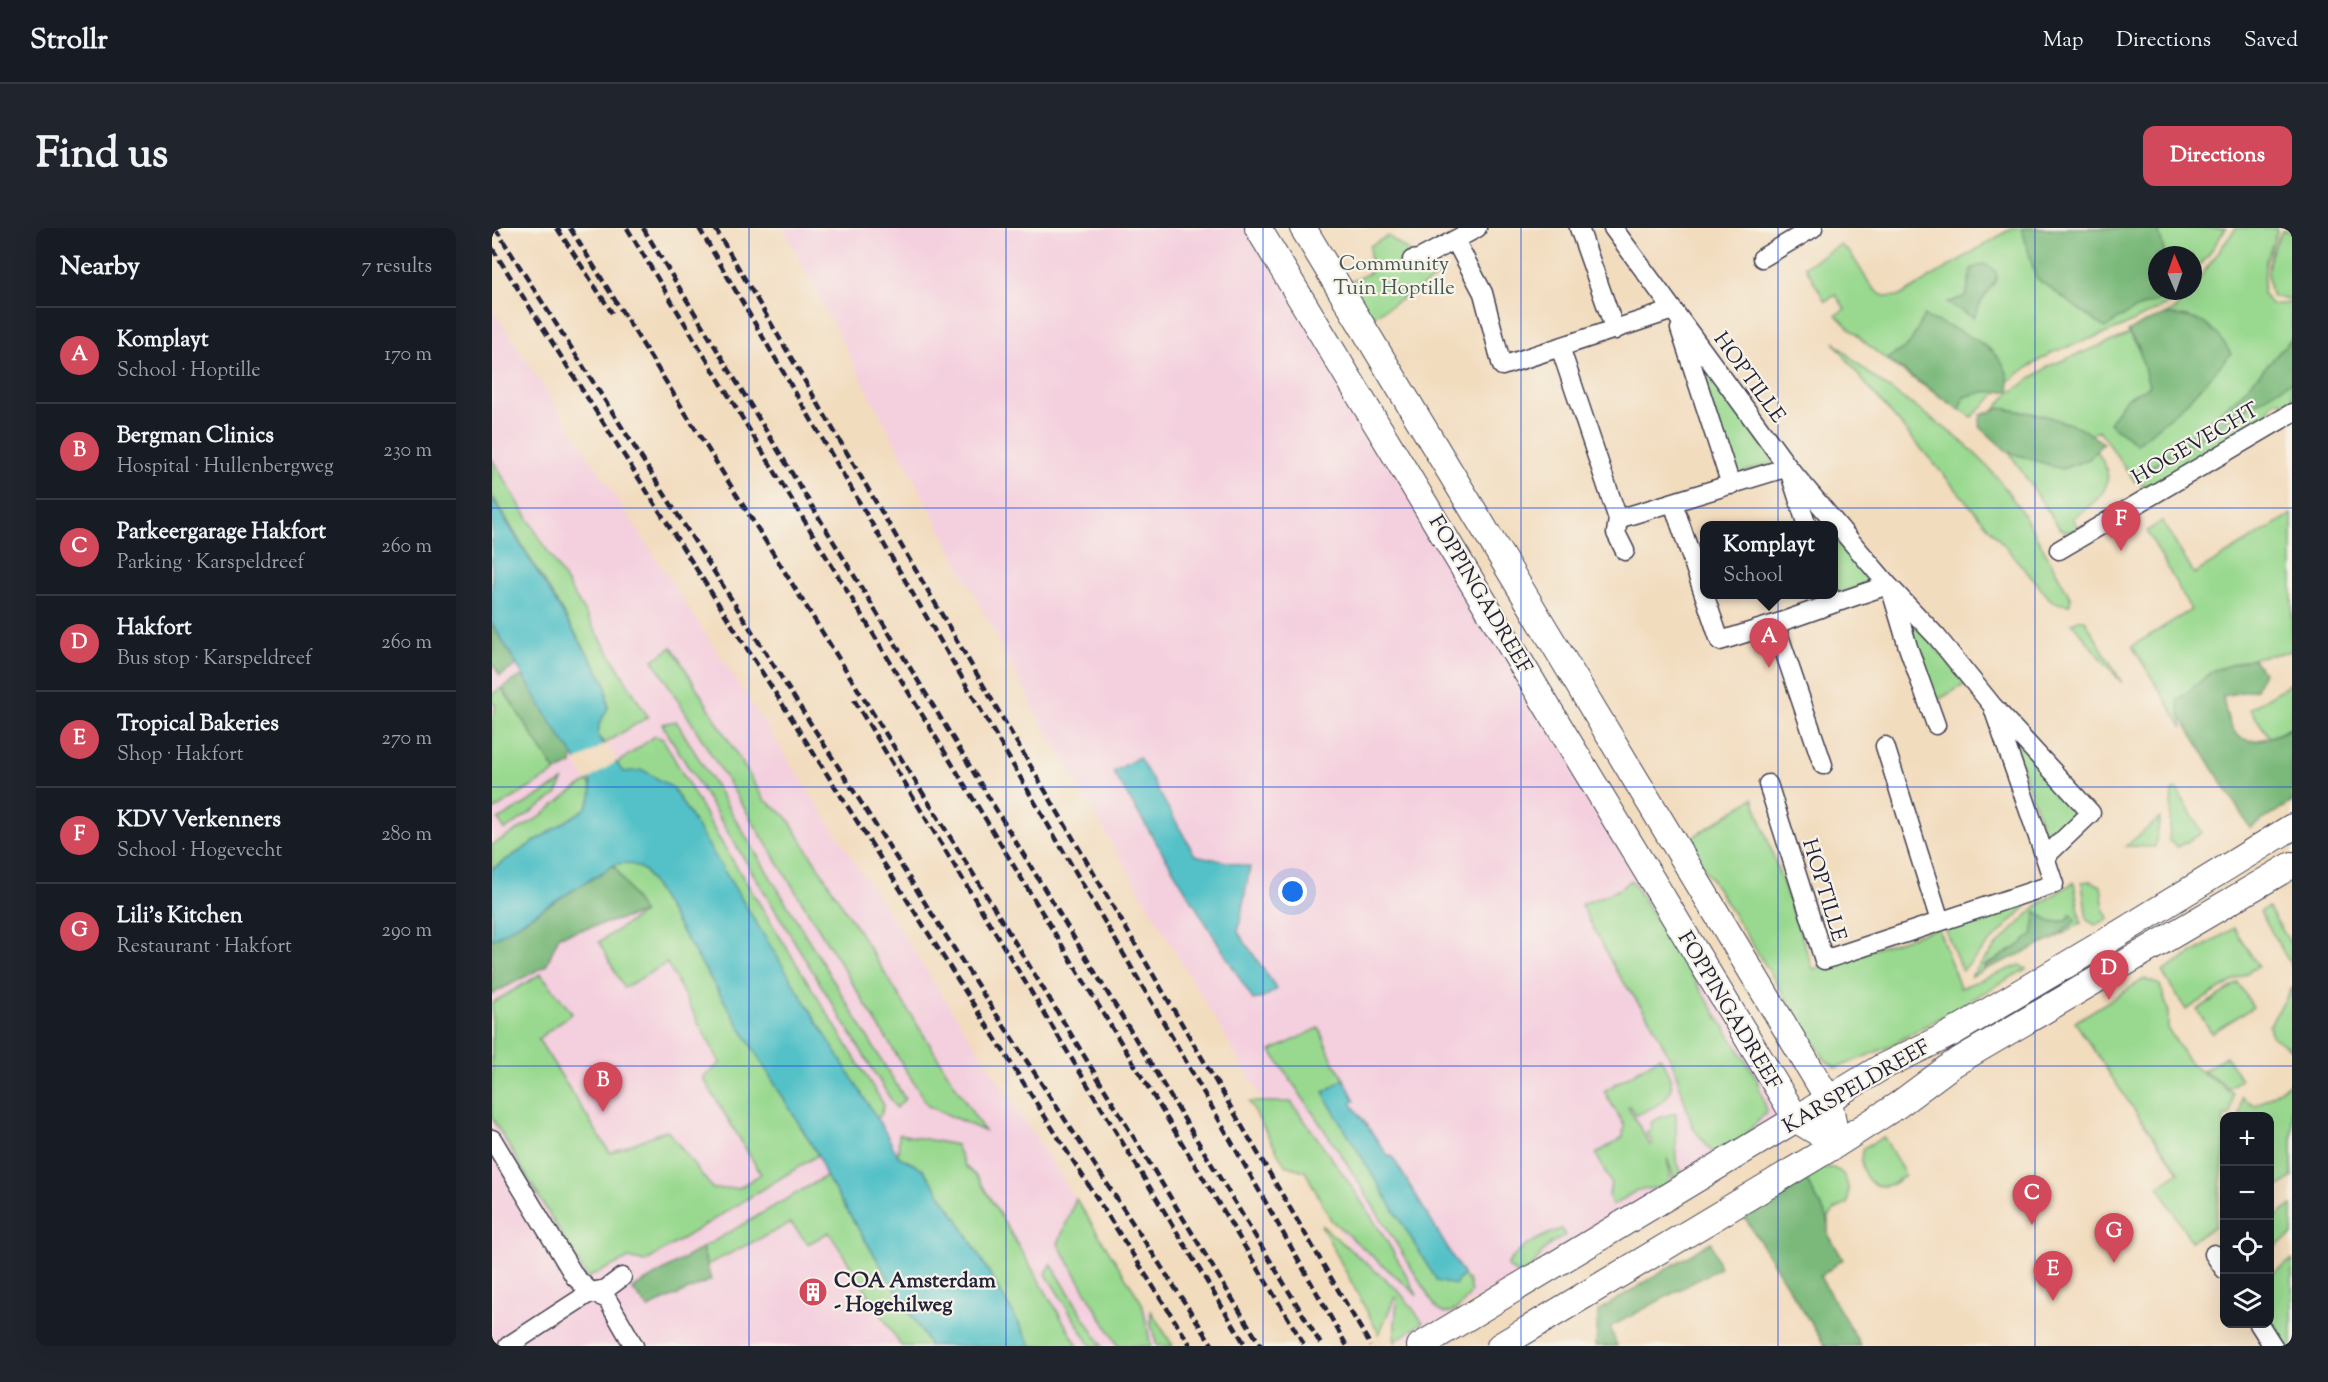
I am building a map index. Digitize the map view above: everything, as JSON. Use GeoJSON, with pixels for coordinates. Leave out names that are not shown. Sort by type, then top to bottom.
{"type":"FeatureCollection","features":[{"type":"Feature","properties":{"kind":"street","name":"FOPPINGADREEF"},"geometry":{"type":"LineString","coordinates":[[1258,228],[1797,1120],[1837,1144]]}},
{"type":"Feature","properties":{"kind":"street","name":"FOPPINGADREEF"},"geometry":{"type":"LineString","coordinates":[[1303,228],[1829,1100],[1837,1144]]}},
{"type":"Feature","properties":{"kind":"street"},"geometry":{"type":"LineString","coordinates":[[1412,260],[1419,259],[1477,228]]}},
{"type":"Feature","properties":{"kind":"street"},"geometry":{"type":"LineString","coordinates":[[1580,228],[1615,330]]}},
{"type":"Feature","properties":{"kind":"street","name":"HOPTILLE"},"geometry":{"type":"LineString","coordinates":[[1613,228],[1788,467],[1833,521]]}},
{"type":"Feature","properties":{"kind":"street"},"geometry":{"type":"LineString","coordinates":[[1762,258],[1813,228]]}},
{"type":"Feature","properties":{"kind":"street"},"geometry":{"type":"LineString","coordinates":[[1455,240],[1483,293],[1502,366],[1674,312]]}},
{"type":"Feature","properties":{"kind":"street","name":"HOPTILLE"},"geometry":{"type":"LineString","coordinates":[[1674,312],[1731,485]]}},
{"type":"Feature","properties":{"kind":"street"},"geometry":{"type":"LineString","coordinates":[[1560,347],[1618,519],[1616,533],[1625,551]]}},
{"type":"Feature","properties":{"kind":"street","name":"HOGEVECHT"},"geometry":{"type":"LineString","coordinates":[[2059,550],[2292,413]]}},
{"type":"Feature","properties":{"kind":"street"},"geometry":{"type":"LineString","coordinates":[[1618,519],[1788,467]]}},
{"type":"Feature","properties":{"kind":"street","name":"HOPTILLE"},"geometry":{"type":"LineString","coordinates":[[1788,467],[1806,521]]}},
{"type":"Feature","properties":{"kind":"street"},"geometry":{"type":"LineString","coordinates":[[1673,503],[1700,582]]}},
{"type":"Feature","properties":{"kind":"street","name":"HOPTILLE"},"geometry":{"type":"LineString","coordinates":[[1838,526],[1889,587],[1936,637],[1992,705],[2091,813],[2045,857]]}},
{"type":"Feature","properties":{"kind":"street"},"geometry":{"type":"LineString","coordinates":[[1838,597],[1889,587]]}},
{"type":"Feature","properties":{"kind":"street","name":"HOPTILLE"},"geometry":{"type":"LineString","coordinates":[[1889,587],[1936,725]]}},
{"type":"Feature","properties":{"kind":"street"},"geometry":{"type":"LineString","coordinates":[[1706,599],[1720,641],[1775,624],[1830,599]]}},
{"type":"Feature","properties":{"kind":"street"},"geometry":{"type":"LineString","coordinates":[[1775,624],[1823,765]]}},
{"type":"Feature","properties":{"kind":"street","name":"HOPTILLE"},"geometry":{"type":"LineString","coordinates":[[1768,784],[1824,960],[2054,884],[1992,705]]}},
{"type":"Feature","properties":{"kind":"street"},"geometry":{"type":"LineString","coordinates":[[1886,746],[1940,921]]}},
{"type":"Feature","properties":{"kind":"street","name":"KARSPELDREEF"},"geometry":{"type":"LineString","coordinates":[[1420,1346],[1882,1067],[1950,1034],[2120,933],[2292,826]]}},
{"type":"Feature","properties":{"kind":"street","name":"KARSPELDREEF"},"geometry":{"type":"LineString","coordinates":[[1500,1346],[1837,1144],[1898,1106],[1953,1064],[2285,869]]}},
{"type":"Feature","properties":{"kind":"street"},"geometry":{"type":"LineString","coordinates":[[492,1139],[575,1277],[591,1292],[607,1299],[634,1346]]}},
{"type":"Feature","properties":{"kind":"street"},"geometry":{"type":"LineString","coordinates":[[2214,1254],[2220,1263]]}},
{"type":"Feature","properties":{"kind":"street"},"geometry":{"type":"LineString","coordinates":[[508,1346],[591,1292],[606,1289],[622,1277]]}},
{"type":"Feature","properties":{"kind":"street"},"geometry":{"type":"LineString","coordinates":[[2262,1328],[2273,1346]]}},
{"type":"Feature","properties":{"kind":"shaded area"},"geometry":{"type":"Polygon","coordinates":[[[783,228],[1254,228],[1797,1110],[1404,1342],[1041,722],[783,228]]]}},
{"type":"Feature","properties":{"kind":"shaded area"},"geometry":{"type":"Polygon","coordinates":[[[492,308],[1076,1199],[1169,1346],[492,1346],[492,308]]]}},
{"type":"Feature","properties":{"kind":"green space"},"geometry":{"type":"Polygon","coordinates":[[[2012,228],[2226,228],[2202,263],[2202,246],[2148,246],[2148,300],[2170,300],[2166,305],[2120,328],[2051,353],[2016,375],[1972,417],[1901,370],[1852,331],[1836,315],[1845,309],[1836,295],[1825,301],[1805,266],[1840,245],[1852,256],[1872,287],[1885,296],[1900,296],[2012,228]]]}},
{"type":"Feature","properties":{"kind":"green space"},"geometry":{"type":"Polygon","coordinates":[[[2158,228],[2163,246],[2148,246],[2148,300],[2160,300],[2136,309],[2105,328],[2036,278],[2022,229],[2158,228]]]}},
{"type":"Feature","properties":{"kind":"green space"},"geometry":{"type":"Polygon","coordinates":[[[2236,228],[2276,228],[2277,232],[2266,261],[2263,293],[2271,305],[2290,303],[2292,308],[2292,401],[2288,404],[2277,400],[2271,405],[2267,416],[2157,484],[2145,485],[2135,482],[2099,430],[2087,437],[2105,465],[2107,482],[2104,490],[2093,503],[2073,518],[2078,528],[2069,532],[2060,529],[2001,440],[1983,424],[2007,395],[2051,365],[2125,336],[2176,309],[2183,300],[2202,300],[2202,275],[2236,228]]]}},
{"type":"Feature","properties":{"kind":"green space"},"geometry":{"type":"Polygon","coordinates":[[[2283,230],[2292,232],[2292,299],[2272,297],[2268,279],[2271,254],[2283,230]]]}},
{"type":"Feature","properties":{"kind":"green space","name":"Community Tuin Hoptille"},"geometry":{"type":"Polygon","coordinates":[[[1388,236],[1407,250],[1419,271],[1434,264],[1441,275],[1372,317],[1349,282],[1370,273],[1370,246],[1388,236]]]}},
{"type":"Feature","properties":{"kind":"green space"},"geometry":{"type":"Polygon","coordinates":[[[1983,264],[1997,274],[1974,318],[1947,303],[1966,296],[1971,269],[1983,264]]]}},
{"type":"Feature","properties":{"kind":"green space"},"geometry":{"type":"Polygon","coordinates":[[[2166,315],[2187,317],[2204,324],[2219,336],[2231,354],[2185,404],[2137,444],[2109,423],[2125,399],[2149,386],[2138,346],[2128,332],[2143,323],[2166,315]]]}},
{"type":"Feature","properties":{"kind":"green space"},"geometry":{"type":"Polygon","coordinates":[[[1924,316],[1969,336],[1990,349],[2006,371],[2010,391],[1984,392],[1964,397],[1960,410],[1887,359],[1909,345],[1924,316]]]}},
{"type":"Feature","properties":{"kind":"green space"},"geometry":{"type":"Polygon","coordinates":[[[2292,338],[2292,381],[2148,469],[2239,396],[2292,338]]]}},
{"type":"Feature","properties":{"kind":"green space"},"geometry":{"type":"Polygon","coordinates":[[[1834,342],[1872,376],[1957,437],[1984,463],[2013,499],[2038,538],[2071,599],[2069,605],[2056,603],[2050,599],[1859,376],[1834,342]]]}},
{"type":"Feature","properties":{"kind":"green space"},"geometry":{"type":"Polygon","coordinates":[[[1695,351],[1775,462],[1732,476],[1695,351]]]}},
{"type":"Feature","properties":{"kind":"green space"},"geometry":{"type":"Polygon","coordinates":[[[2001,408],[2043,415],[2079,427],[2103,443],[2089,459],[2062,469],[2008,452],[1979,426],[1981,415],[2001,408]]]}},
{"type":"Feature","properties":{"kind":"green space"},"geometry":{"type":"Polygon","coordinates":[[[492,459],[648,717],[605,743],[598,736],[599,724],[608,708],[606,684],[492,495],[492,459]]]}},
{"type":"Feature","properties":{"kind":"green space"},"geometry":{"type":"Polygon","coordinates":[[[2292,514],[2292,651],[2253,658],[2178,700],[2183,728],[2132,646],[2191,610],[2147,531],[2162,521],[2194,574],[2292,514]]]}},
{"type":"Feature","properties":{"kind":"green space"},"geometry":{"type":"Polygon","coordinates":[[[1838,535],[1879,583],[1838,593],[1838,535]]]}},
{"type":"Feature","properties":{"kind":"green space"},"geometry":{"type":"Polygon","coordinates":[[[1904,610],[1966,684],[1936,701],[1904,610]]]}},
{"type":"Feature","properties":{"kind":"green space"},"geometry":{"type":"Polygon","coordinates":[[[2085,620],[2122,683],[2072,623],[2085,620]]]}},
{"type":"Feature","properties":{"kind":"green space"},"geometry":{"type":"Polygon","coordinates":[[[492,623],[517,665],[500,676],[492,663],[492,623]]]}},
{"type":"Feature","properties":{"kind":"green space"},"geometry":{"type":"Polygon","coordinates":[[[672,647],[764,799],[787,817],[984,1131],[928,1106],[653,660],[672,647]]]}},
{"type":"Feature","properties":{"kind":"green space"},"geometry":{"type":"Polygon","coordinates":[[[2253,658],[2263,672],[2256,689],[2223,696],[2226,713],[2236,734],[2244,739],[2253,741],[2264,739],[2292,728],[2292,802],[2250,828],[2180,715],[2178,700],[2214,670],[2253,658]]]}},
{"type":"Feature","properties":{"kind":"green space"},"geometry":{"type":"Polygon","coordinates":[[[523,675],[573,754],[572,764],[556,772],[502,688],[523,675]]]}},
{"type":"Feature","properties":{"kind":"green space"},"geometry":{"type":"Polygon","coordinates":[[[2292,682],[2292,727],[2270,738],[2250,709],[2292,682]]]}},
{"type":"Feature","properties":{"kind":"green space"},"geometry":{"type":"Polygon","coordinates":[[[502,688],[556,772],[492,811],[492,720],[496,705],[492,703],[492,694],[502,688]]]}},
{"type":"Feature","properties":{"kind":"green space"},"geometry":{"type":"Polygon","coordinates":[[[676,721],[905,1099],[896,1108],[662,724],[676,721]]]}},
{"type":"Feature","properties":{"kind":"green space"},"geometry":{"type":"Polygon","coordinates":[[[2013,734],[2083,811],[2047,841],[2013,741],[2013,734]]]}},
{"type":"Feature","properties":{"kind":"green space"},"geometry":{"type":"Polygon","coordinates":[[[655,736],[663,739],[720,840],[884,1105],[881,1115],[876,1119],[673,788],[623,772],[616,764],[655,736]]]}},
{"type":"Feature","properties":{"kind":"green space"},"geometry":{"type":"Polygon","coordinates":[[[563,781],[556,795],[505,830],[498,820],[563,781]]]}},
{"type":"Feature","properties":{"kind":"green space"},"geometry":{"type":"Polygon","coordinates":[[[588,781],[591,795],[585,809],[492,869],[492,845],[540,817],[588,781]]]}},
{"type":"Feature","properties":{"kind":"green space"},"geometry":{"type":"Polygon","coordinates":[[[2177,789],[2202,833],[2178,847],[2169,841],[2172,791],[2177,789]]]}},
{"type":"Feature","properties":{"kind":"green space"},"geometry":{"type":"Polygon","coordinates":[[[1753,798],[1813,969],[1938,928],[1960,988],[2020,965],[2026,969],[1888,1047],[1837,1068],[1826,1061],[1687,841],[1753,798]]]}},
{"type":"Feature","properties":{"kind":"green space"},"geometry":{"type":"Polygon","coordinates":[[[2160,818],[2155,847],[2126,846],[2160,818]]]}},
{"type":"Feature","properties":{"kind":"green space"},"geometry":{"type":"Polygon","coordinates":[[[623,862],[645,871],[818,1155],[645,1262],[629,1258],[587,1278],[492,1118],[492,1003],[541,974],[572,1013],[538,1039],[610,1153],[667,1130],[713,1189],[739,1188],[761,1174],[703,1078],[720,1063],[667,963],[624,988],[599,942],[643,913],[614,865],[623,862]]]}},
{"type":"Feature","properties":{"kind":"green space"},"geometry":{"type":"Polygon","coordinates":[[[614,865],[643,913],[559,936],[546,966],[492,994],[492,940],[614,865]]]}},
{"type":"Feature","properties":{"kind":"green space"},"geometry":{"type":"Polygon","coordinates":[[[1631,880],[1756,1077],[1767,1111],[1742,1139],[1713,1153],[1693,1128],[1673,1064],[1651,1021],[1616,971],[1581,905],[1620,889],[1631,880]]]}},
{"type":"Feature","properties":{"kind":"green space"},"geometry":{"type":"Polygon","coordinates":[[[2091,881],[2101,886],[2104,911],[2109,919],[2095,925],[2087,920],[2082,882],[2091,881]]]}},
{"type":"Feature","properties":{"kind":"green space"},"geometry":{"type":"Polygon","coordinates":[[[2074,882],[2081,923],[2054,939],[2076,920],[2051,922],[2017,947],[1984,966],[1984,970],[1970,977],[1997,945],[2038,905],[2074,882]]]}},
{"type":"Feature","properties":{"kind":"green space"},"geometry":{"type":"Polygon","coordinates":[[[2026,896],[2029,903],[1962,971],[1943,925],[2026,896]]]}},
{"type":"Feature","properties":{"kind":"green space"},"geometry":{"type":"Polygon","coordinates":[[[2268,907],[2292,946],[2292,967],[2260,912],[2268,907]]]}},
{"type":"Feature","properties":{"kind":"green space"},"geometry":{"type":"Polygon","coordinates":[[[2036,911],[2051,922],[2066,921],[2071,914],[2076,920],[2054,939],[1984,970],[1984,967],[2032,935],[2036,911]]]}},
{"type":"Feature","properties":{"kind":"green space"},"geometry":{"type":"Polygon","coordinates":[[[2234,928],[2258,966],[2186,1010],[2162,972],[2234,928]]]}},
{"type":"Feature","properties":{"kind":"green space"},"geometry":{"type":"Polygon","coordinates":[[[2144,979],[2160,985],[2168,1009],[2168,1029],[2187,1059],[2198,1070],[2233,1093],[2231,1112],[2220,1112],[2220,1187],[2215,1226],[2191,1241],[2158,1186],[2179,1172],[2075,1022],[2144,979]]]}},
{"type":"Feature","properties":{"kind":"green space"},"geometry":{"type":"Polygon","coordinates":[[[2238,983],[2253,1007],[2212,1033],[2197,1010],[2238,983]]]}},
{"type":"Feature","properties":{"kind":"green space"},"geometry":{"type":"Polygon","coordinates":[[[2292,988],[2292,1050],[2272,1036],[2269,1026],[2292,988]]]}},
{"type":"Feature","properties":{"kind":"green space"},"geometry":{"type":"Polygon","coordinates":[[[1319,1028],[1333,1061],[1344,1079],[1324,1092],[1328,1102],[1402,1221],[1460,1279],[1463,1274],[1466,1280],[1468,1279],[1471,1292],[1456,1310],[1446,1313],[1436,1308],[1348,1165],[1271,1051],[1319,1028]]]}},
{"type":"Feature","properties":{"kind":"green space"},"geometry":{"type":"Polygon","coordinates":[[[2226,1056],[2241,1079],[2229,1088],[2203,1071],[2226,1056]]]}},
{"type":"Feature","properties":{"kind":"green space"},"geometry":{"type":"Polygon","coordinates":[[[1660,1057],[1670,1078],[1669,1094],[1657,1105],[1636,1115],[1630,1106],[1628,1107],[1650,1145],[1653,1143],[1646,1132],[1651,1129],[1650,1123],[1676,1113],[1676,1160],[1682,1173],[1674,1178],[1667,1158],[1671,1180],[1664,1187],[1637,1190],[1612,1206],[1609,1195],[1611,1183],[1596,1154],[1623,1137],[1624,1125],[1604,1091],[1660,1057]]]}},
{"type":"Feature","properties":{"kind":"green space"},"geometry":{"type":"Polygon","coordinates":[[[2292,1082],[2292,1177],[2274,1190],[2274,1112],[2240,1112],[2242,1097],[2254,1105],[2292,1082]]]}},
{"type":"Feature","properties":{"kind":"green space"},"geometry":{"type":"Polygon","coordinates":[[[1249,1102],[1291,1102],[1374,1220],[1417,1295],[1331,1220],[1305,1171],[1285,1165],[1249,1102]]]}},
{"type":"Feature","properties":{"kind":"green space"},"geometry":{"type":"Polygon","coordinates":[[[899,1134],[956,1145],[965,1166],[978,1178],[1078,1346],[1032,1346],[957,1218],[898,1156],[899,1134]]]}},
{"type":"Feature","properties":{"kind":"green space"},"geometry":{"type":"Polygon","coordinates":[[[1884,1137],[1905,1175],[1891,1184],[1881,1186],[1874,1184],[1865,1175],[1861,1155],[1863,1148],[1884,1137]]]}},
{"type":"Feature","properties":{"kind":"green space"},"geometry":{"type":"Polygon","coordinates":[[[1820,1168],[1840,1171],[1846,1179],[1848,1190],[1847,1204],[1834,1210],[1828,1219],[1804,1176],[1820,1168]]]}},
{"type":"Feature","properties":{"kind":"green space"},"geometry":{"type":"Polygon","coordinates":[[[826,1176],[930,1346],[901,1346],[829,1232],[808,1244],[791,1223],[707,1265],[702,1248],[826,1176]]]}},
{"type":"Feature","properties":{"kind":"green space"},"geometry":{"type":"Polygon","coordinates":[[[1804,1176],[1828,1219],[1828,1234],[1843,1259],[1820,1277],[1861,1346],[1825,1346],[1742,1213],[1804,1176]]]}},
{"type":"Feature","properties":{"kind":"green space"},"geometry":{"type":"Polygon","coordinates":[[[1076,1199],[1142,1303],[1151,1346],[1118,1346],[1058,1244],[1076,1199]]]}},
{"type":"Feature","properties":{"kind":"green space"},"geometry":{"type":"Polygon","coordinates":[[[2292,1205],[2292,1235],[2274,1247],[2274,1220],[2292,1205]]]}},
{"type":"Feature","properties":{"kind":"green space"},"geometry":{"type":"Polygon","coordinates":[[[1321,1225],[1398,1290],[1423,1322],[1394,1342],[1397,1298],[1395,1297],[1379,1334],[1321,1225]]]}},
{"type":"Feature","properties":{"kind":"green space"},"geometry":{"type":"Polygon","coordinates":[[[1561,1229],[1565,1235],[1547,1247],[1529,1270],[1519,1274],[1507,1265],[1518,1252],[1531,1243],[1561,1229]]]}},
{"type":"Feature","properties":{"kind":"green space"},"geometry":{"type":"Polygon","coordinates":[[[1711,1242],[1720,1268],[1610,1327],[1617,1346],[1596,1346],[1598,1311],[1711,1242]]]}},
{"type":"Feature","properties":{"kind":"green space"},"geometry":{"type":"Polygon","coordinates":[[[702,1248],[711,1280],[648,1308],[632,1289],[702,1248]]]}},
{"type":"Feature","properties":{"kind":"green space"},"geometry":{"type":"Polygon","coordinates":[[[2292,1260],[2292,1346],[2284,1346],[2274,1328],[2274,1272],[2292,1260]]]}},
{"type":"Feature","properties":{"kind":"green space"},"geometry":{"type":"Polygon","coordinates":[[[1051,1264],[1102,1346],[1091,1346],[1046,1274],[1051,1264]]]}},
{"type":"Feature","properties":{"kind":"green space"},"geometry":{"type":"Polygon","coordinates":[[[1151,1311],[1173,1346],[1157,1346],[1151,1325],[1151,1311]]]}},
{"type":"Feature","properties":{"kind":"water"},"geometry":{"type":"Polygon","coordinates":[[[492,498],[606,684],[608,708],[599,724],[598,736],[623,772],[643,770],[673,788],[898,1156],[923,1169],[957,1218],[1032,1346],[930,1346],[826,1176],[818,1155],[645,871],[630,864],[614,865],[492,940],[492,869],[585,809],[592,792],[590,780],[552,724],[492,623],[492,498]]]}},
{"type":"Feature","properties":{"kind":"water"},"geometry":{"type":"Polygon","coordinates":[[[1139,757],[1195,855],[1250,867],[1238,932],[1277,989],[1263,998],[1253,1000],[1113,772],[1139,757]]]}},
{"type":"Feature","properties":{"kind":"water"},"geometry":{"type":"Polygon","coordinates":[[[1344,1079],[1355,1101],[1351,1103],[1389,1157],[1392,1156],[1463,1274],[1455,1285],[1437,1281],[1328,1102],[1324,1092],[1344,1079]]]}},
{"type":"Feature","properties":{"kind":"pier"},"geometry":{"type":"Polygon","coordinates":[[[607,743],[617,761],[587,781],[575,762],[607,743]]]}},
{"type":"Feature","properties":{"kind":"railway"},"geometry":{"type":"LineString","coordinates":[[495,228],[983,994],[1213,1346]]}},
{"type":"Feature","properties":{"kind":"railway"},"geometry":{"type":"LineString","coordinates":[[557,228],[612,313]]}},
{"type":"Feature","properties":{"kind":"railway"},"geometry":{"type":"LineString","coordinates":[[570,228],[977,880],[1261,1346]]}},
{"type":"Feature","properties":{"kind":"railway"},"geometry":{"type":"LineString","coordinates":[[627,228],[1305,1346]]}},
{"type":"Feature","properties":{"kind":"railway"},"geometry":{"type":"LineString","coordinates":[[643,228],[1322,1346]]}},
{"type":"Feature","properties":{"kind":"railway"},"geometry":{"type":"LineString","coordinates":[[699,228],[1175,1042],[1347,1346]]}},
{"type":"Feature","properties":{"kind":"railway"},"geometry":{"type":"LineString","coordinates":[[715,228],[1371,1346]]}},
{"type":"Feature","properties":{"kind":"railway"},"geometry":{"type":"LineString","coordinates":[[492,248],[1191,1346]]}},
{"type":"Feature","properties":{"kind":"railway"},"geometry":{"type":"LineString","coordinates":[[854,700],[1246,1346]]}},
{"type":"Feature","properties":{"kind":"place","name":"KDV Verkenners"},"geometry":{"type":"Point","coordinates":[2121,551]}},
{"type":"Feature","properties":{"kind":"place","name":"Komplayt"},"geometry":{"type":"Point","coordinates":[1769,668]}},
{"type":"Feature","properties":{"kind":"place","name":"Hakfort"},"geometry":{"type":"Point","coordinates":[2109,1000]}},
{"type":"Feature","properties":{"kind":"place","name":"Bergman Clinics"},"geometry":{"type":"Point","coordinates":[603,1112]}},
{"type":"Feature","properties":{"kind":"place","name":"Parkeergarage Hakfort"},"geometry":{"type":"Point","coordinates":[2032,1225]}},
{"type":"Feature","properties":{"kind":"place","name":"Lili's Kitchen"},"geometry":{"type":"Point","coordinates":[2114,1263]}},
{"type":"Feature","properties":{"kind":"place","name":"COA Amsterdam - Hogehilweg"},"geometry":{"type":"Point","coordinates":[813,1292]}},
{"type":"Feature","properties":{"kind":"place","name":"Tropical Bakeries"},"geometry":{"type":"Point","coordinates":[2053,1301]}}]}
